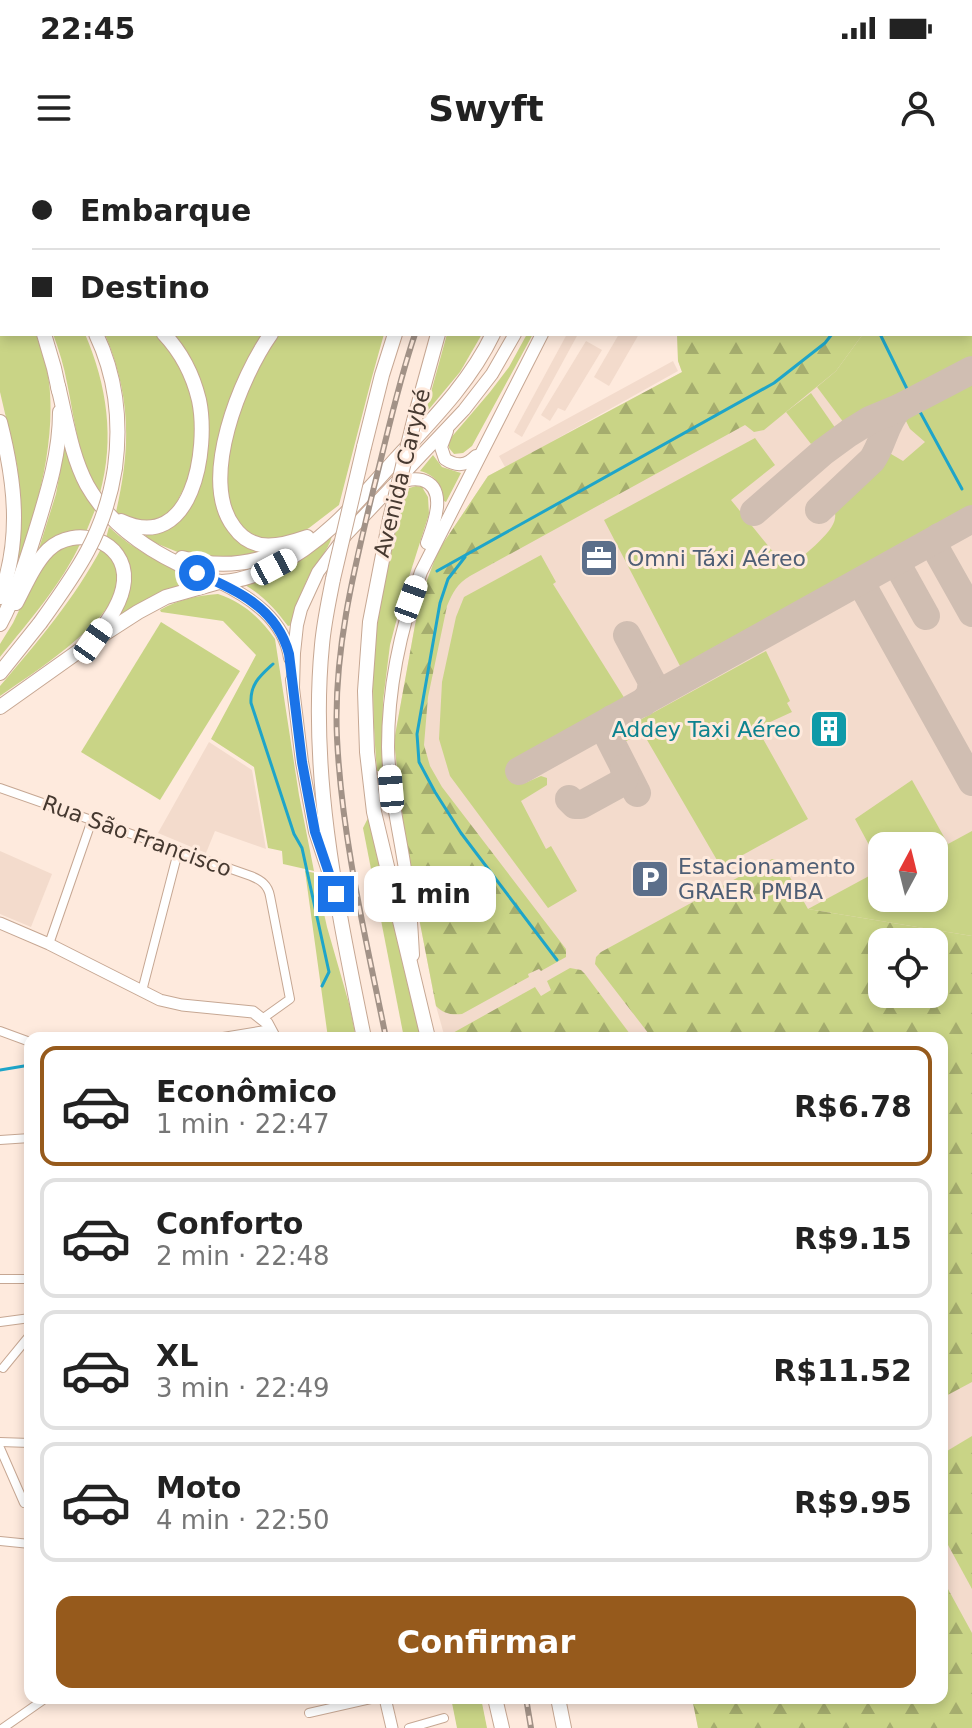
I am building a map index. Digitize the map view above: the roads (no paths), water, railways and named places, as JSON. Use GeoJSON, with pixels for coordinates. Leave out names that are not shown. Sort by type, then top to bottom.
{"type":"FeatureCollection","features":[{"type":"Feature","properties":{"kind":"main road"},"geometry":{"type":"LineString","coordinates":[[45,336],[82,475],[107,513],[134,537],[175,563],[249,598],[269,615],[287,645],[302,762],[315,832],[336,894]]}},
{"type":"Feature","properties":{"kind":"main road"},"geometry":{"type":"LineString","coordinates":[[0,673],[78,569],[108,504],[115,468],[118,425],[115,395],[97,336]]}},
{"type":"Feature","properties":{"kind":"main road"},"geometry":{"type":"LineString","coordinates":[[107,513],[130,526],[159,527],[181,509],[194,480],[202,439],[199,400],[191,373],[166,336]]}},
{"type":"Feature","properties":{"kind":"main road"},"geometry":{"type":"LineString","coordinates":[[270,336],[248,375],[230,423],[221,471],[222,499],[226,515],[234,527],[252,542],[275,546],[307,537]]}},
{"type":"Feature","properties":{"kind":"main road","name":"Avenida Carybé"},"geometry":{"type":"LineString","coordinates":[[363,1032],[336,894],[324,807],[319,710],[322,643],[333,579],[364,447],[394,336]]}},
{"type":"Feature","properties":{"kind":"main road","name":"Avenida Carybé"},"geometry":{"type":"LineString","coordinates":[[427,1032],[374,812],[365,719],[370,622],[390,519],[437,336]]}},
{"type":"Feature","properties":{"kind":"main road"},"geometry":{"type":"LineString","coordinates":[[0,707],[153,603],[190,589],[256,574],[290,558],[319,538],[360,499],[459,389],[492,336]]}},
{"type":"Feature","properties":{"kind":"main road"},"geometry":{"type":"LineString","coordinates":[[293,687],[297,625],[309,590],[327,558],[453,422],[492,374],[514,336]]}},
{"type":"Feature","properties":{"kind":"main road"},"geometry":{"type":"LineString","coordinates":[[411,599],[421,572],[481,450],[541,336]]}},
{"type":"Feature","properties":{"kind":"main road"},"geometry":{"type":"LineString","coordinates":[[0,626],[18,588],[56,459],[60,422],[58,386]]}},
{"type":"Feature","properties":{"kind":"main road"},"geometry":{"type":"LineString","coordinates":[[0,422],[12,477],[14,510],[10,566],[0,597]]}},
{"type":"Feature","properties":{"kind":"main road"},"geometry":{"type":"LineString","coordinates":[[453,422],[442,442],[445,459],[463,465],[481,450]]}},
{"type":"Feature","properties":{"kind":"main road"},"geometry":{"type":"LineString","coordinates":[[391,488],[406,480],[420,479],[430,484],[437,496],[434,523],[419,566],[399,652],[388,749],[391,789],[409,900],[414,974]]}},
{"type":"Feature","properties":{"kind":"main road"},"geometry":{"type":"LineString","coordinates":[[134,537],[182,558],[218,565],[242,563],[265,558],[307,537],[360,499]]}},
{"type":"Feature","properties":{"kind":"main road"},"geometry":{"type":"LineString","coordinates":[[0,626],[47,551],[70,538],[91,538],[103,542],[114,551],[124,577],[118,601],[93,641]]}},
{"type":"Feature","properties":{"kind":"main road"},"geometry":{"type":"LineString","coordinates":[[496,1704],[502,1728]]}},
{"type":"Feature","properties":{"kind":"main road"},"geometry":{"type":"LineString","coordinates":[[559,1704],[564,1728]]}},
{"type":"Feature","properties":{"kind":"street","name":"Rua São Francisco"},"geometry":{"type":"LineString","coordinates":[[0,788],[257,879],[267,887],[290,999],[262,1019]]}},
{"type":"Feature","properties":{"kind":"street"},"geometry":{"type":"LineString","coordinates":[[49,944],[92,820]]}},
{"type":"Feature","properties":{"kind":"street"},"geometry":{"type":"LineString","coordinates":[[142,991],[178,852]]}},
{"type":"Feature","properties":{"kind":"street"},"geometry":{"type":"LineString","coordinates":[[0,923],[167,1003],[248,1011],[262,1019],[272,1032]]}},
{"type":"Feature","properties":{"kind":"street"},"geometry":{"type":"LineString","coordinates":[[0,1031],[24,1040]]}},
{"type":"Feature","properties":{"kind":"street"},"geometry":{"type":"LineString","coordinates":[[0,1140],[24,1138]]}},
{"type":"Feature","properties":{"kind":"street"},"geometry":{"type":"LineString","coordinates":[[0,1279],[24,1279]]}},
{"type":"Feature","properties":{"kind":"street"},"geometry":{"type":"LineString","coordinates":[[0,1322],[24,1319]]}},
{"type":"Feature","properties":{"kind":"street"},"geometry":{"type":"LineString","coordinates":[[3,1368],[24,1342]]}},
{"type":"Feature","properties":{"kind":"street"},"geometry":{"type":"LineString","coordinates":[[24,1443],[0,1445],[24,1503]]}},
{"type":"Feature","properties":{"kind":"street"},"geometry":{"type":"LineString","coordinates":[[0,1541],[24,1543]]}},
{"type":"Feature","properties":{"kind":"street"},"geometry":{"type":"LineString","coordinates":[[3,1728],[37,1704]]}},
{"type":"Feature","properties":{"kind":"street"},"geometry":{"type":"LineString","coordinates":[[309,1713],[349,1704]]}},
{"type":"Feature","properties":{"kind":"street"},"geometry":{"type":"LineString","coordinates":[[386,1704],[392,1728]]}},
{"type":"Feature","properties":{"kind":"street"},"geometry":{"type":"LineString","coordinates":[[409,1728],[444,1718]]}},
{"type":"Feature","properties":{"kind":"waterway"},"geometry":{"type":"LineString","coordinates":[[437,571],[774,383],[830,336]]}},
{"type":"Feature","properties":{"kind":"waterway"},"geometry":{"type":"LineString","coordinates":[[881,336],[910,395]]}},
{"type":"Feature","properties":{"kind":"waterway"},"geometry":{"type":"LineString","coordinates":[[919,410],[962,489]]}},
{"type":"Feature","properties":{"kind":"waterway"},"geometry":{"type":"LineString","coordinates":[[465,557],[448,579],[440,603],[417,734],[419,762],[461,833],[557,960]]}},
{"type":"Feature","properties":{"kind":"waterway"},"geometry":{"type":"LineString","coordinates":[[273,664],[254,685],[251,703],[294,834],[302,848],[329,972],[322,986]]}},
{"type":"Feature","properties":{"kind":"waterway"},"geometry":{"type":"LineString","coordinates":[[0,1070],[24,1066]]}},
{"type":"Feature","properties":{"kind":"railway"},"geometry":{"type":"LineString","coordinates":[[385,1032],[344,814],[337,738],[338,674],[352,580],[414,336]]}},
{"type":"Feature","properties":{"kind":"railway"},"geometry":{"type":"LineString","coordinates":[[527,1704],[531,1728]]}},
{"type":"Feature","properties":{"kind":"place","name":"Omni Táxi Aéreo"},"geometry":{"type":"Point","coordinates":[599,558]}},
{"type":"Feature","properties":{"kind":"place","name":"Addey Taxi Aéreo"},"geometry":{"type":"Point","coordinates":[829,729]}},
{"type":"Feature","properties":{"kind":"place","name":"Estacionamento GRAER PMBA"},"geometry":{"type":"Point","coordinates":[650,879]}}]}
